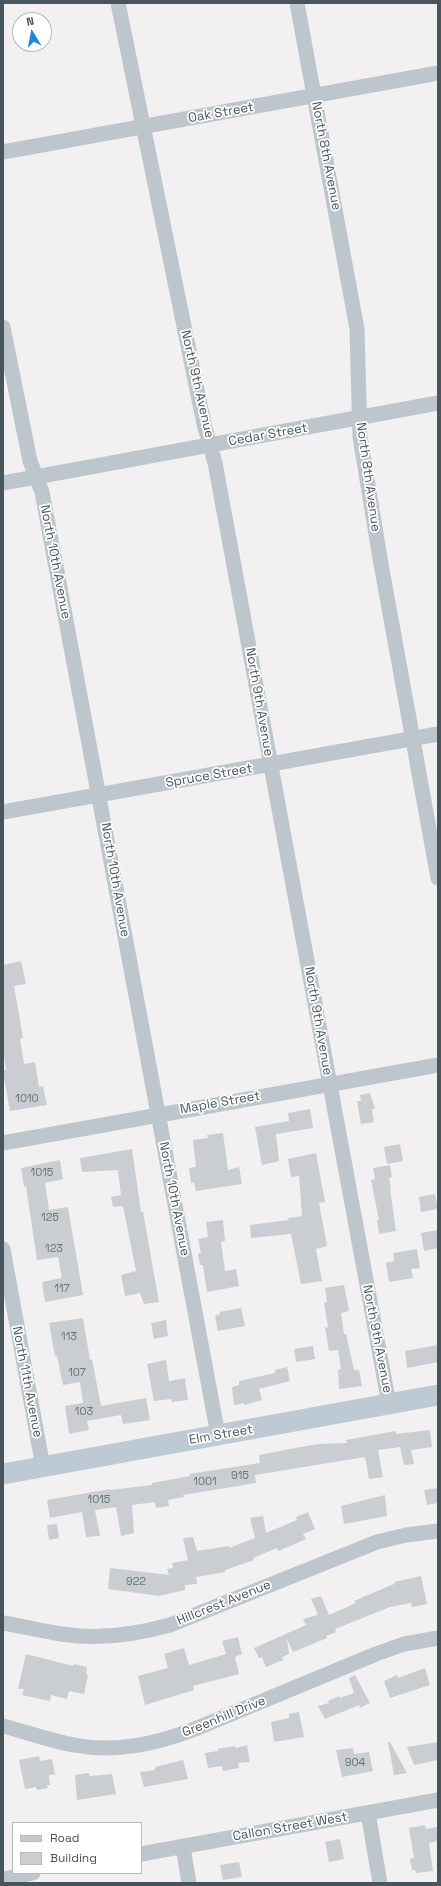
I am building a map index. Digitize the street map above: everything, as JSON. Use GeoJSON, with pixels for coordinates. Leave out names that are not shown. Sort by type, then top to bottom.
{"type":"FeatureCollection","features":[{"type":"Feature","properties":{"kind":"street","name":"North 9th Avenue"},"geometry":{"type":"LineString","coordinates":[[118,3],[201,409],[216,463],[389,1404]]}},
{"type":"Feature","properties":{"kind":"street","name":"North 8th Avenue"},"geometry":{"type":"LineString","coordinates":[[297,3],[357,329],[361,444],[438,878]]}},
{"type":"Feature","properties":{"kind":"street","name":"Oak Street"},"geometry":{"type":"LineString","coordinates":[[3,152],[438,73]]}},
{"type":"Feature","properties":{"kind":"street","name":"North 10th Avenue"},"geometry":{"type":"LineString","coordinates":[[3,327],[30,461],[42,492],[218,1435]]}},
{"type":"Feature","properties":{"kind":"street","name":"Cedar Street"},"geometry":{"type":"LineString","coordinates":[[3,483],[438,403]]}},
{"type":"Feature","properties":{"kind":"street","name":"Spruce Street"},"geometry":{"type":"LineString","coordinates":[[3,812],[438,734]]}},
{"type":"Feature","properties":{"kind":"street","name":"Maple Street"},"geometry":{"type":"LineString","coordinates":[[3,1143],[438,1064]]}},
{"type":"Feature","properties":{"kind":"street","name":"North 11th Avenue"},"geometry":{"type":"LineString","coordinates":[[3,1250],[43,1467]]}},
{"type":"Feature","properties":{"kind":"street","name":"Elm Street"},"geometry":{"type":"LineString","coordinates":[[3,1474],[438,1395]]}},
{"type":"Feature","properties":{"kind":"street","name":"Hillcrest Avenue"},"geometry":{"type":"LineString","coordinates":[[3,1623],[61,1634],[90,1637],[144,1632],[170,1625],[377,1542],[406,1535],[438,1531]]}},
{"type":"Feature","properties":{"kind":"street","name":"Greenhill Drive"},"geometry":{"type":"LineString","coordinates":[[3,1726],[76,1745],[102,1748],[135,1747],[165,1740],[195,1729],[376,1654],[404,1644],[438,1638]]}},
{"type":"Feature","properties":{"kind":"street","name":"Callon Street West"},"geometry":{"type":"LineString","coordinates":[[142,1854],[438,1800]]}},
{"type":"Feature","properties":{"kind":"street"},"geometry":{"type":"LineString","coordinates":[[368,1813],[380,1883]]}},
{"type":"Feature","properties":{"kind":"street"},"geometry":{"type":"LineString","coordinates":[[183,1847],[190,1883]]}},
{"type":"Feature","properties":{"kind":"street"},"geometry":{"type":"LineString","coordinates":[[3,1878],[27,1874]]}},
{"type":"Feature","properties":{"kind":"building"},"geometry":{"type":"Polygon","coordinates":[[[21,961],[26,984],[14,986],[23,1038],[20,1039],[24,1064],[35,1062],[39,1087],[43,1086],[47,1105],[10,1111],[3,1073],[3,1070],[6,1070],[3,1049],[3,965],[21,961]]]}},
{"type":"Feature","properties":{"kind":"building"},"geometry":{"type":"Polygon","coordinates":[[[370,1093],[375,1109],[372,1109],[374,1122],[361,1124],[357,1101],[361,1101],[360,1095],[370,1093]]]}},
{"type":"Feature","properties":{"kind":"building"},"geometry":{"type":"Polygon","coordinates":[[[310,1109],[313,1128],[276,1134],[279,1161],[262,1165],[255,1127],[289,1121],[288,1113],[310,1109]]]}},
{"type":"Feature","properties":{"kind":"building"},"geometry":{"type":"Polygon","coordinates":[[[223,1133],[228,1170],[239,1167],[242,1184],[196,1191],[194,1182],[191,1183],[189,1168],[196,1167],[193,1140],[208,1138],[207,1135],[223,1133]]]}},
{"type":"Feature","properties":{"kind":"building"},"geometry":{"type":"Polygon","coordinates":[[[400,1144],[403,1161],[387,1164],[384,1147],[400,1144]]]}},
{"type":"Feature","properties":{"kind":"building"},"geometry":{"type":"Polygon","coordinates":[[[132,1149],[141,1212],[143,1212],[159,1302],[144,1304],[140,1293],[125,1296],[121,1275],[136,1271],[123,1206],[113,1207],[111,1197],[121,1195],[118,1170],[82,1172],[80,1158],[132,1149]]]}},
{"type":"Feature","properties":{"kind":"building"},"geometry":{"type":"Polygon","coordinates":[[[316,1153],[325,1202],[319,1203],[327,1246],[316,1249],[322,1281],[301,1284],[291,1234],[251,1238],[250,1225],[289,1220],[288,1218],[302,1216],[299,1176],[291,1177],[288,1159],[316,1153]]]}},
{"type":"Feature","properties":{"kind":"building"},"geometry":{"type":"Polygon","coordinates":[[[60,1160],[63,1179],[45,1183],[49,1210],[68,1207],[83,1295],[45,1302],[42,1282],[62,1278],[58,1257],[37,1260],[26,1186],[24,1187],[21,1168],[60,1160]]]}},
{"type":"Feature","properties":{"kind":"building"},"geometry":{"type":"Polygon","coordinates":[[[390,1165],[392,1177],[389,1178],[390,1189],[396,1231],[379,1234],[377,1220],[379,1220],[371,1180],[375,1179],[373,1168],[390,1165]]]}},
{"type":"Feature","properties":{"kind":"building"},"geometry":{"type":"Polygon","coordinates":[[[435,1194],[438,1209],[421,1212],[419,1197],[435,1194]]]}},
{"type":"Feature","properties":{"kind":"building"},"geometry":{"type":"Polygon","coordinates":[[[223,1220],[225,1241],[221,1242],[225,1271],[236,1269],[239,1286],[207,1292],[203,1265],[200,1265],[198,1253],[201,1253],[198,1239],[208,1237],[206,1222],[223,1220]]]}},
{"type":"Feature","properties":{"kind":"building"},"geometry":{"type":"Polygon","coordinates":[[[438,1230],[438,1248],[424,1251],[421,1233],[438,1230]]]}},
{"type":"Feature","properties":{"kind":"building"},"geometry":{"type":"Polygon","coordinates":[[[417,1249],[420,1268],[411,1269],[413,1278],[389,1282],[386,1263],[394,1261],[393,1253],[417,1249]]]}},
{"type":"Feature","properties":{"kind":"building"},"geometry":{"type":"Polygon","coordinates":[[[344,1285],[349,1311],[341,1313],[344,1334],[346,1334],[354,1370],[359,1370],[362,1386],[339,1389],[338,1370],[341,1369],[338,1350],[329,1351],[325,1328],[328,1327],[324,1303],[327,1302],[325,1288],[344,1285]]]}},
{"type":"Feature","properties":{"kind":"building"},"geometry":{"type":"Polygon","coordinates":[[[241,1308],[245,1326],[218,1331],[215,1316],[220,1314],[220,1312],[241,1308]]]}},
{"type":"Feature","properties":{"kind":"building"},"geometry":{"type":"Polygon","coordinates":[[[83,1318],[90,1360],[92,1359],[101,1406],[146,1398],[150,1420],[123,1424],[121,1415],[87,1421],[89,1430],[69,1434],[65,1406],[83,1403],[80,1382],[63,1385],[57,1356],[55,1356],[49,1323],[83,1318]]]}},
{"type":"Feature","properties":{"kind":"building"},"geometry":{"type":"Polygon","coordinates":[[[166,1320],[168,1336],[154,1339],[151,1323],[166,1320]]]}},
{"type":"Feature","properties":{"kind":"building"},"geometry":{"type":"Polygon","coordinates":[[[438,1345],[438,1362],[407,1368],[405,1351],[438,1345]]]}},
{"type":"Feature","properties":{"kind":"building"},"geometry":{"type":"Polygon","coordinates":[[[313,1346],[315,1359],[296,1362],[294,1349],[313,1346]]]}},
{"type":"Feature","properties":{"kind":"building"},"geometry":{"type":"Polygon","coordinates":[[[166,1360],[169,1381],[185,1378],[188,1400],[172,1402],[171,1399],[154,1401],[147,1364],[166,1360]]]}},
{"type":"Feature","properties":{"kind":"building"},"geometry":{"type":"Polygon","coordinates":[[[287,1367],[290,1381],[259,1389],[262,1400],[244,1405],[244,1403],[234,1405],[232,1387],[239,1385],[239,1381],[275,1373],[275,1370],[287,1367]]]}},
{"type":"Feature","properties":{"kind":"building"},"geometry":{"type":"Polygon","coordinates":[[[430,1430],[432,1447],[411,1450],[414,1464],[404,1465],[400,1447],[378,1450],[383,1477],[369,1479],[365,1457],[255,1475],[256,1483],[183,1495],[184,1497],[168,1500],[169,1506],[156,1508],[155,1502],[132,1505],[134,1533],[121,1536],[116,1507],[95,1510],[100,1536],[86,1537],[82,1512],[50,1518],[47,1500],[110,1489],[152,1485],[152,1483],[190,1476],[189,1474],[260,1463],[259,1455],[306,1446],[347,1443],[346,1440],[396,1431],[396,1434],[430,1430]]]}},
{"type":"Feature","properties":{"kind":"building"},"geometry":{"type":"Polygon","coordinates":[[[438,1488],[438,1503],[427,1505],[424,1490],[438,1488]]]}},
{"type":"Feature","properties":{"kind":"building"},"geometry":{"type":"Polygon","coordinates":[[[385,1495],[387,1516],[344,1524],[341,1506],[385,1495]]]}},
{"type":"Feature","properties":{"kind":"building"},"geometry":{"type":"Polygon","coordinates":[[[308,1512],[315,1529],[303,1534],[306,1539],[279,1551],[277,1548],[253,1558],[254,1560],[225,1570],[225,1572],[196,1577],[197,1584],[185,1585],[185,1590],[159,1596],[108,1589],[110,1568],[169,1575],[167,1569],[173,1568],[172,1563],[188,1560],[183,1538],[193,1537],[197,1551],[229,1546],[229,1548],[255,1538],[250,1518],[263,1516],[266,1533],[297,1520],[296,1517],[308,1512]]]}},
{"type":"Feature","properties":{"kind":"building"},"geometry":{"type":"Polygon","coordinates":[[[57,1524],[59,1538],[49,1540],[47,1525],[57,1524]]]}},
{"type":"Feature","properties":{"kind":"building"},"geometry":{"type":"Polygon","coordinates":[[[421,1576],[427,1604],[412,1607],[411,1603],[390,1607],[335,1629],[336,1632],[326,1636],[327,1638],[293,1652],[287,1639],[289,1654],[282,1657],[283,1660],[266,1667],[262,1657],[259,1658],[254,1648],[306,1625],[303,1619],[318,1615],[311,1599],[321,1596],[329,1615],[356,1603],[354,1601],[394,1584],[394,1582],[421,1576]]]}},
{"type":"Feature","properties":{"kind":"building"},"geometry":{"type":"Polygon","coordinates":[[[238,1637],[242,1654],[235,1657],[239,1674],[193,1686],[194,1690],[145,1705],[138,1676],[168,1668],[164,1654],[184,1648],[189,1665],[226,1654],[222,1641],[238,1637]]]}},
{"type":"Feature","properties":{"kind":"building"},"geometry":{"type":"Polygon","coordinates":[[[26,1654],[73,1666],[74,1664],[87,1667],[86,1674],[88,1675],[84,1694],[69,1691],[67,1699],[51,1695],[50,1701],[22,1695],[24,1689],[18,1689],[26,1654]]]}},
{"type":"Feature","properties":{"kind":"building"},"geometry":{"type":"Polygon","coordinates":[[[425,1668],[430,1685],[390,1698],[384,1681],[397,1675],[398,1678],[425,1668]]]}},
{"type":"Feature","properties":{"kind":"building"},"geometry":{"type":"Polygon","coordinates":[[[355,1675],[370,1703],[360,1708],[359,1705],[325,1719],[318,1706],[329,1703],[328,1701],[339,1696],[340,1698],[354,1693],[349,1678],[355,1675]]]}},
{"type":"Feature","properties":{"kind":"building"},"geometry":{"type":"Polygon","coordinates":[[[299,1712],[304,1737],[274,1742],[271,1722],[289,1718],[289,1714],[299,1712]]]}},
{"type":"Feature","properties":{"kind":"building"},"geometry":{"type":"Polygon","coordinates":[[[388,1742],[390,1742],[407,1773],[394,1775],[388,1742]]]}},
{"type":"Feature","properties":{"kind":"building"},"geometry":{"type":"Polygon","coordinates":[[[438,1742],[438,1760],[414,1765],[407,1747],[438,1742]]]}},
{"type":"Feature","properties":{"kind":"building"},"geometry":{"type":"Polygon","coordinates":[[[247,1745],[250,1762],[238,1763],[239,1768],[223,1771],[222,1766],[208,1768],[205,1753],[218,1751],[218,1749],[235,1746],[236,1748],[247,1745]]]}},
{"type":"Feature","properties":{"kind":"building"},"geometry":{"type":"Polygon","coordinates":[[[353,1748],[354,1754],[369,1752],[373,1771],[342,1777],[336,1750],[353,1748]]]}},
{"type":"Feature","properties":{"kind":"building"},"geometry":{"type":"Polygon","coordinates":[[[39,1756],[40,1761],[52,1759],[55,1774],[49,1775],[50,1785],[47,1785],[48,1788],[37,1790],[36,1787],[25,1789],[19,1760],[39,1756]]]}},
{"type":"Feature","properties":{"kind":"building"},"geometry":{"type":"Polygon","coordinates":[[[183,1760],[188,1779],[144,1787],[140,1772],[155,1770],[155,1767],[183,1760]]]}},
{"type":"Feature","properties":{"kind":"building"},"geometry":{"type":"Polygon","coordinates":[[[89,1773],[90,1776],[112,1774],[116,1794],[77,1800],[75,1775],[89,1773]]]}},
{"type":"Feature","properties":{"kind":"building"},"geometry":{"type":"Polygon","coordinates":[[[425,1825],[426,1829],[437,1827],[438,1841],[429,1843],[433,1871],[416,1873],[415,1870],[412,1870],[410,1859],[414,1858],[409,1828],[425,1825]]]}},
{"type":"Feature","properties":{"kind":"building"},"geometry":{"type":"Polygon","coordinates":[[[340,1839],[344,1859],[329,1862],[325,1842],[340,1839]]]}},
{"type":"Feature","properties":{"kind":"building"},"geometry":{"type":"Polygon","coordinates":[[[239,1862],[242,1877],[223,1880],[220,1865],[239,1862]]]}}]}
